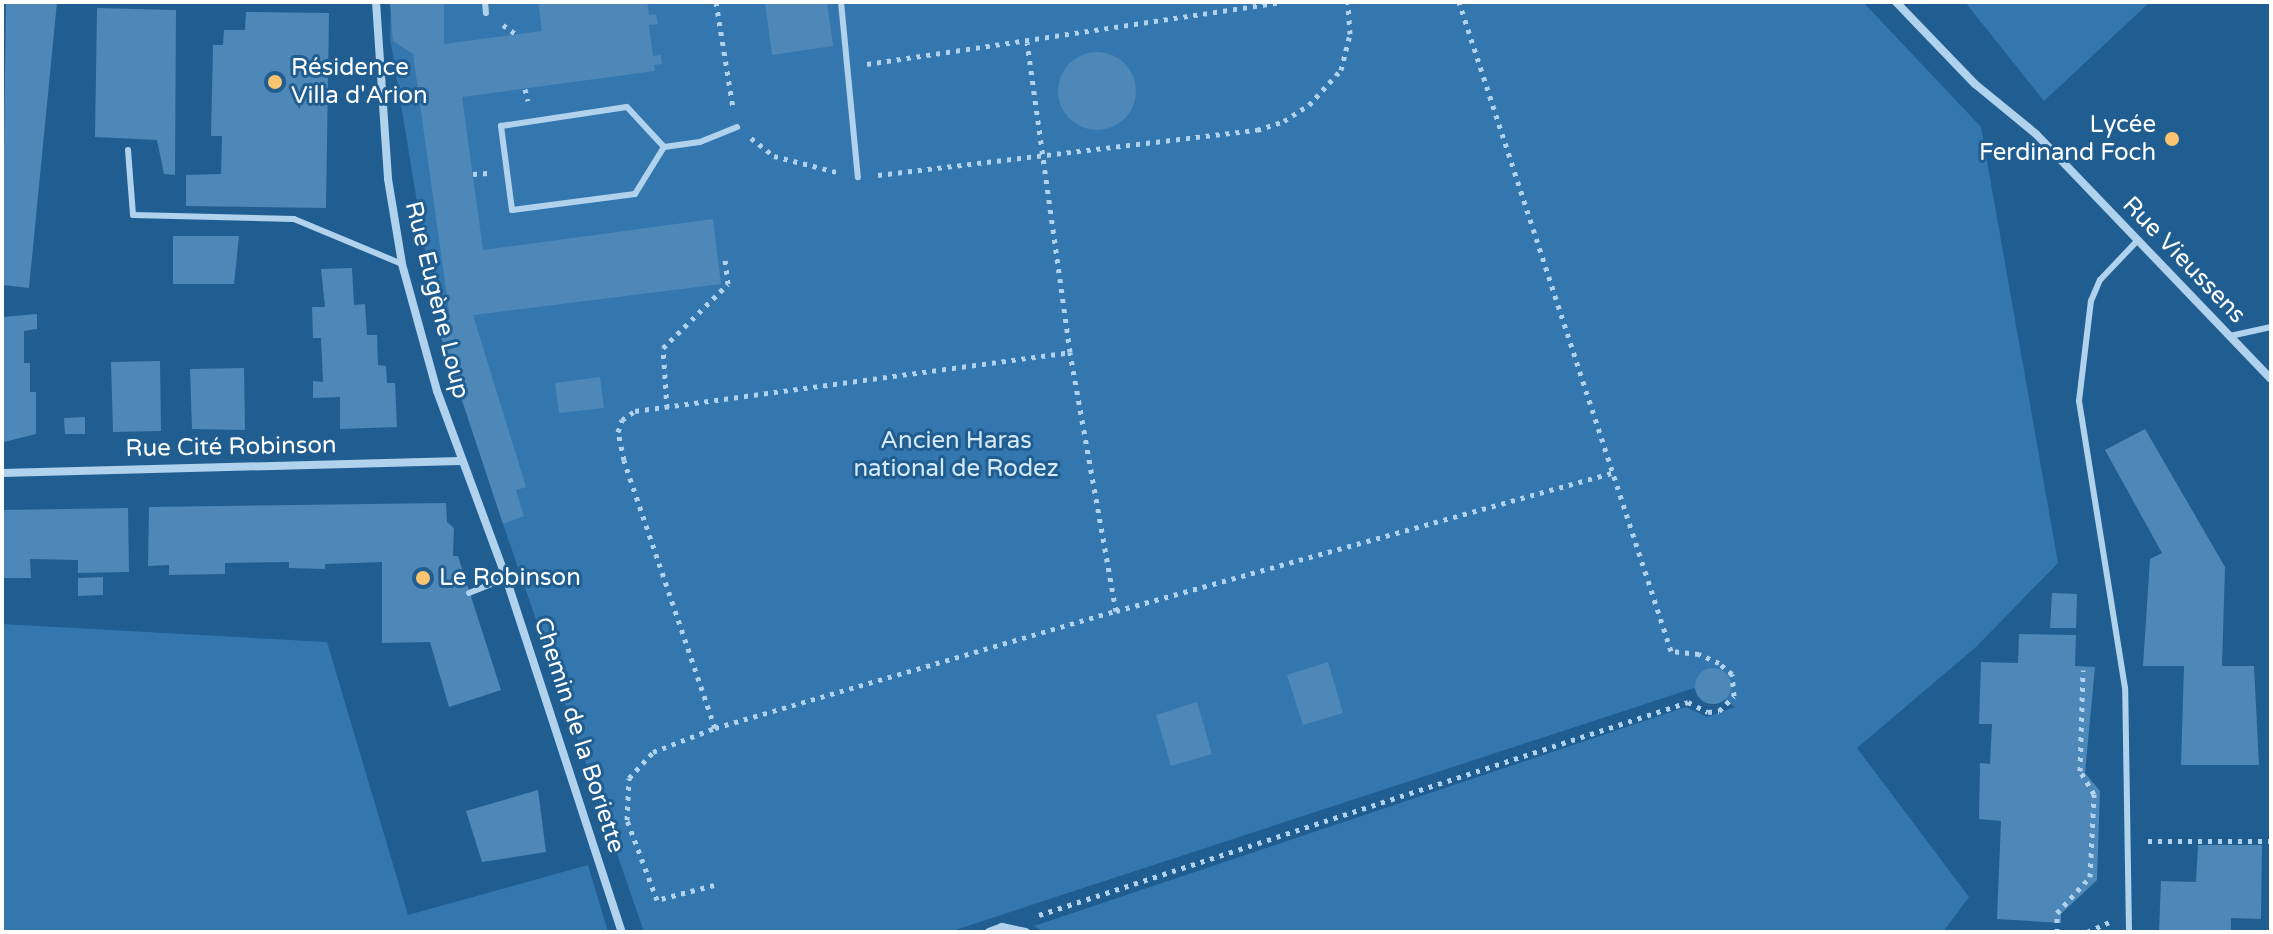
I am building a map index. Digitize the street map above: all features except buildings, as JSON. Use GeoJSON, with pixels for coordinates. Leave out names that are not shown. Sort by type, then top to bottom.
{"type":"FeatureCollection","features":[{"type":"Feature","properties":{"kind":"street","name":"Rue Eugène Loup"},"geometry":{"type":"LineString","coordinates":[[376,2],[388,179],[402,264],[460,461]]}},
{"type":"Feature","properties":{"kind":"street","name":"Rue Vieussens"},"geometry":{"type":"LineString","coordinates":[[1896,2],[1975,84],[2036,134],[2271,379]]}},
{"type":"Feature","properties":{"kind":"street","name":"Rue Cité Robinson"},"geometry":{"type":"LineString","coordinates":[[2,473],[460,461]]}},
{"type":"Feature","properties":{"kind":"street","name":"Chemin de la Boriette"},"geometry":{"type":"LineString","coordinates":[[460,461],[506,578],[622,932]]}},
{"type":"Feature","properties":{"kind":"street"},"geometry":{"type":"LineString","coordinates":[[989,932],[1002,927],[1025,932]]}},
{"type":"Feature","properties":{"kind":"lane"},"geometry":{"type":"LineString","coordinates":[[485,2],[486,13]]}},
{"type":"Feature","properties":{"kind":"lane"},"geometry":{"type":"LineString","coordinates":[[841,2],[850,66],[858,177]]}},
{"type":"Feature","properties":{"kind":"lane"},"geometry":{"type":"LineString","coordinates":[[627,107],[664,147],[635,194],[512,210],[501,126],[627,107]]}},
{"type":"Feature","properties":{"kind":"lane"},"geometry":{"type":"LineString","coordinates":[[664,147],[700,142],[737,127]]}},
{"type":"Feature","properties":{"kind":"lane"},"geometry":{"type":"LineString","coordinates":[[128,150],[133,215],[294,219],[402,264]]}},
{"type":"Feature","properties":{"kind":"lane"},"geometry":{"type":"LineString","coordinates":[[2129,932],[2125,688],[2079,401],[2091,301],[2100,280],[2137,241]]}},
{"type":"Feature","properties":{"kind":"lane"},"geometry":{"type":"LineString","coordinates":[[2230,336],[2271,327]]}},
{"type":"Feature","properties":{"kind":"lane"},"geometry":{"type":"LineString","coordinates":[[469,593],[506,578]]}},
{"type":"Feature","properties":{"kind":"path"},"geometry":{"type":"LineString","coordinates":[[716,2],[737,127],[774,156],[858,177],[1257,130],[1284,121],[1309,105],[1341,70],[1350,34],[1348,2]]}},
{"type":"Feature","properties":{"kind":"path"},"geometry":{"type":"LineString","coordinates":[[850,66],[1027,43],[1282,2]]}},
{"type":"Feature","properties":{"kind":"path"},"geometry":{"type":"LineString","coordinates":[[1002,927],[1688,702],[1708,712],[1726,707],[1734,696],[1732,674],[1699,654],[1671,651],[1459,2]]}},
{"type":"Feature","properties":{"kind":"path"},"geometry":{"type":"LineString","coordinates":[[1027,43],[1040,155],[1070,352],[1116,611]]}},
{"type":"Feature","properties":{"kind":"path"},"geometry":{"type":"LineString","coordinates":[[667,408],[663,348],[728,284],[725,260]]}},
{"type":"Feature","properties":{"kind":"path"},"geometry":{"type":"LineString","coordinates":[[715,728],[618,432],[622,420],[635,411],[1070,352]]}},
{"type":"Feature","properties":{"kind":"path"},"geometry":{"type":"LineString","coordinates":[[714,885],[657,900],[627,820],[629,778],[653,752],[715,728],[1116,611],[1612,472]]}},
{"type":"Feature","properties":{"kind":"path"},"geometry":{"type":"LineString","coordinates":[[2057,932],[2057,913],[2090,877],[2094,794],[2080,771],[2083,670]]}},
{"type":"Feature","properties":{"kind":"path"},"geometry":{"type":"LineString","coordinates":[[2126,840],[2271,841]]}},
{"type":"Feature","properties":{"kind":"green space","name":"Ancien Haras national de Rodez"},"geometry":{"type":"Polygon","coordinates":[[[391,2],[1863,2],[1981,127],[2058,563],[1976,647],[1857,748],[1969,897],[1943,932],[1044,932],[1034,926],[1686,707],[1707,717],[1735,707],[1725,700],[1707,703],[1694,688],[949,932],[644,932],[503,524],[431,287],[390,38],[391,2]]]}},
{"type":"Feature","properties":{"kind":"green space"},"geometry":{"type":"Polygon","coordinates":[[[1965,2],[2150,2],[2044,101],[1965,2]]]}},
{"type":"Feature","properties":{"kind":"green space"},"geometry":{"type":"Polygon","coordinates":[[[2,624],[327,642],[408,915],[588,865],[608,932],[2,932],[2,624]]]}},
{"type":"Feature","properties":{"kind":"place","name":"Résidence Villa d'Arion"},"geometry":{"type":"Point","coordinates":[275,82]}},
{"type":"Feature","properties":{"kind":"place","name":"Lycée Ferdinand Foch"},"geometry":{"type":"Point","coordinates":[2172,139]}},
{"type":"Feature","properties":{"kind":"place","name":"Le Robinson"},"geometry":{"type":"Point","coordinates":[423,578]}}]}
